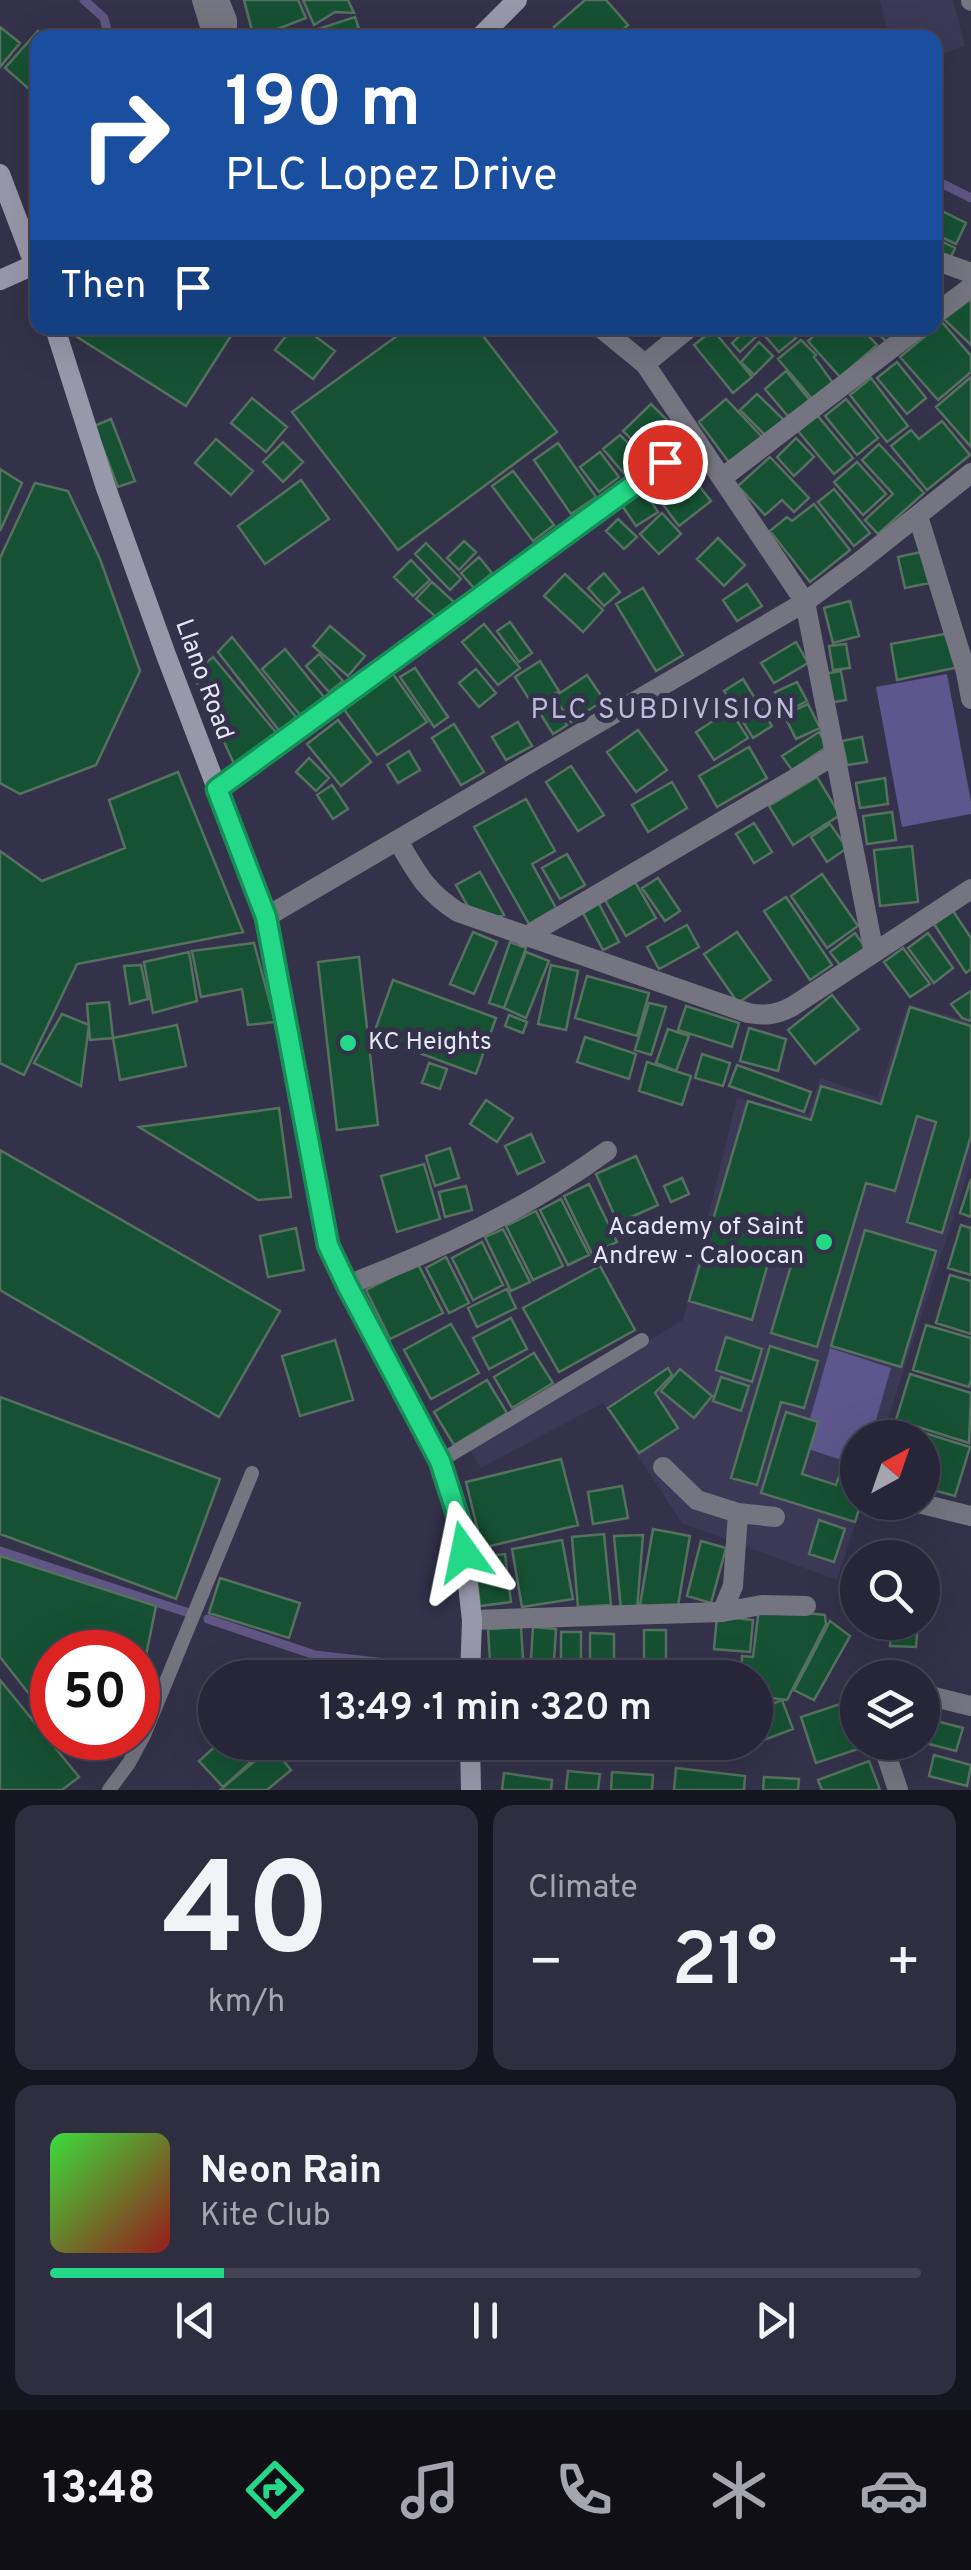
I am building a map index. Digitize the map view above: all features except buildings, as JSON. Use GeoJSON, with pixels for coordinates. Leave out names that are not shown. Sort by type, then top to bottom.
{"type":"FeatureCollection","features":[{"type":"Feature","properties":{"kind":"main road"},"geometry":{"type":"LineString","coordinates":[[486,30],[517,0]]}},
{"type":"Feature","properties":{"kind":"main road"},"geometry":{"type":"LineString","coordinates":[[0,174],[30,252]]}},
{"type":"Feature","properties":{"kind":"main road"},"geometry":{"type":"LineString","coordinates":[[0,280],[30,269]]}},
{"type":"Feature","properties":{"kind":"main road","name":"Llano Road"},"geometry":{"type":"LineString","coordinates":[[57,335],[105,485],[266,917],[328,1245],[440,1461],[459,1520],[472,1620],[471,1660]]}},
{"type":"Feature","properties":{"kind":"main road"},"geometry":{"type":"LineString","coordinates":[[470,1760],[471,1790]]}},
{"type":"Feature","properties":{"kind":"street"},"geometry":{"type":"LineString","coordinates":[[202,0],[215,30]]}},
{"type":"Feature","properties":{"kind":"street"},"geometry":{"type":"LineString","coordinates":[[219,0],[227,20],[225,30]]}},
{"type":"Feature","properties":{"kind":"street"},"geometry":{"type":"LineString","coordinates":[[942,263],[971,273]]}},
{"type":"Feature","properties":{"kind":"street"},"geometry":{"type":"LineString","coordinates":[[942,309],[971,287]]}},
{"type":"Feature","properties":{"kind":"street"},"geometry":{"type":"LineString","coordinates":[[610,335],[645,364],[804,602],[874,953]]}},
{"type":"Feature","properties":{"kind":"street"},"geometry":{"type":"LineString","coordinates":[[645,364],[680,335]]}},
{"type":"Feature","properties":{"kind":"street"},"geometry":{"type":"LineString","coordinates":[[722,478],[909,335]]}},
{"type":"Feature","properties":{"kind":"street"},"geometry":{"type":"LineString","coordinates":[[217,789],[695,440]]}},
{"type":"Feature","properties":{"kind":"street"},"geometry":{"type":"LineString","coordinates":[[266,917],[804,602],[971,473]]}},
{"type":"Feature","properties":{"kind":"street"},"geometry":{"type":"LineString","coordinates":[[918,516],[971,699]]}},
{"type":"Feature","properties":{"kind":"street"},"geometry":{"type":"LineString","coordinates":[[524,937],[835,756]]}},
{"type":"Feature","properties":{"kind":"street"},"geometry":{"type":"LineString","coordinates":[[398,841],[425,886],[458,912],[760,1015],[783,1012],[971,889]]}},
{"type":"Feature","properties":{"kind":"street"},"geometry":{"type":"LineString","coordinates":[[347,1285],[409,1262],[515,1210],[606,1151]]}},
{"type":"Feature","properties":{"kind":"street"},"geometry":{"type":"LineString","coordinates":[[662,1467],[697,1500],[738,1513],[775,1516]]}},
{"type":"Feature","properties":{"kind":"street"},"geometry":{"type":"LineString","coordinates":[[940,1507],[971,1514]]}},
{"type":"Feature","properties":{"kind":"street"},"geometry":{"type":"LineString","coordinates":[[722,1612],[733,1586],[738,1513]]}},
{"type":"Feature","properties":{"kind":"street"},"geometry":{"type":"LineString","coordinates":[[472,1620],[806,1606]]}},
{"type":"Feature","properties":{"kind":"street"},"geometry":{"type":"LineString","coordinates":[[940,1698],[971,1706]]}},
{"type":"Feature","properties":{"kind":"street"},"geometry":{"type":"LineString","coordinates":[[888,1760],[898,1790]]}},
{"type":"Feature","properties":{"kind":"lane"},"geometry":{"type":"LineString","coordinates":[[440,1461],[642,1340]]}},
{"type":"Feature","properties":{"kind":"lane"},"geometry":{"type":"LineString","coordinates":[[109,1790],[144,1735],[252,1473]]}},
{"type":"Feature","properties":{"kind":"shaded area"},"geometry":{"type":"Polygon","coordinates":[[[880,0],[953,0],[965,46],[942,54],[942,30],[887,30],[880,0]]]}},
{"type":"Feature","properties":{"kind":"shaded area"},"geometry":{"type":"Polygon","coordinates":[[[947,674],[971,814],[902,827],[876,687],[947,674]]]}},
{"type":"Feature","properties":{"kind":"shaded area","name":"Academy of Saint Andrew - Caloocan"},"geometry":{"type":"Polygon","coordinates":[[[908,1004],[971,1022],[971,1163],[888,1420],[840,1420],[840,1520],[856,1520],[850,1540],[840,1540],[837,1580],[682,1523],[603,1403],[481,1468],[470,1450],[683,1320],[737,1098],[808,1115],[820,1078],[877,1097],[908,1004]]]}},
{"type":"Feature","properties":{"kind":"shaded area"},"geometry":{"type":"Polygon","coordinates":[[[830,1348],[891,1368],[876,1420],[840,1420],[840,1459],[802,1447],[830,1348]]]}},
{"type":"Feature","properties":{"kind":"waterway"},"geometry":{"type":"LineString","coordinates":[[84,0],[104,18],[107,30]]}},
{"type":"Feature","properties":{"kind":"waterway"},"geometry":{"type":"LineString","coordinates":[[942,184],[971,198]]}},
{"type":"Feature","properties":{"kind":"waterway"},"geometry":{"type":"LineString","coordinates":[[0,1551],[186,1612]]}},
{"type":"Feature","properties":{"kind":"waterway"},"geometry":{"type":"LineString","coordinates":[[208,1619],[315,1655],[360,1660]]}},
{"type":"Feature","properties":{"kind":"place","name":"KC Heights"},"geometry":{"type":"Point","coordinates":[348,1043]}},
{"type":"Feature","properties":{"kind":"place","name":"Academy of Saint Andrew - Caloocan"},"geometry":{"type":"Point","coordinates":[824,1242]}},
{"type":"Feature","properties":{"kind":"district","name":"PLC SUBDIVISION"},"geometry":{"type":"Point","coordinates":[664,711]}},
{"type":"Feature","properties":{"kind":"route"},"geometry":{"type":"LineString","coordinates":[[464,1552],[459,1520],[440,1461],[328,1245],[266,917],[217,789],[665,462]]}}]}
